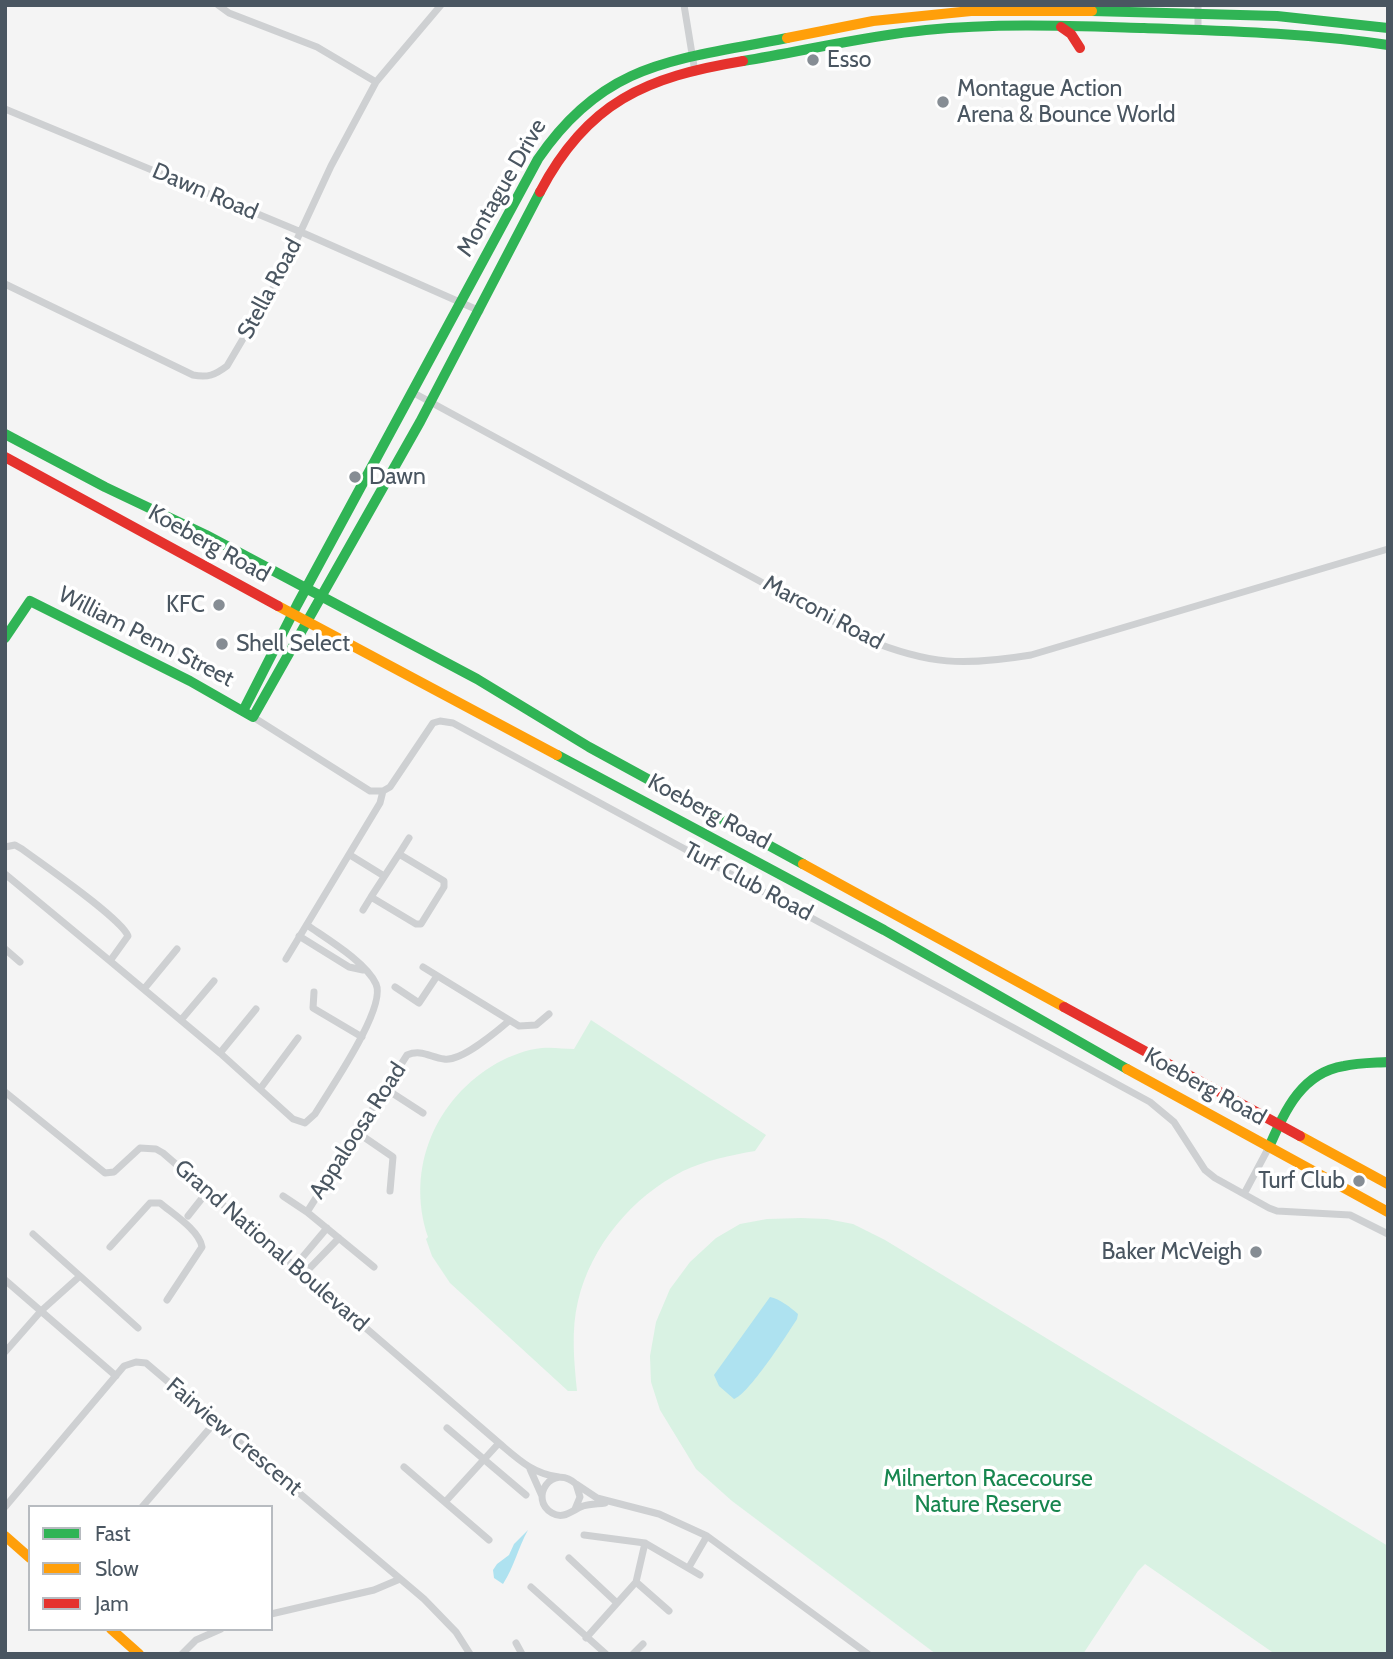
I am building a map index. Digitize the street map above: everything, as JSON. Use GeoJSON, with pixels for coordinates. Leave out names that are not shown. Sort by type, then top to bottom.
{"type":"FeatureCollection","features":[{"type":"Feature","properties":{"kind":"main road"},"geometry":{"type":"LineString","coordinates":[[941,5],[953,12]]}},
{"type":"Feature","properties":{"kind":"main road","name":"Montague Drive"},"geometry":{"type":"LineString","coordinates":[[243,711],[306,588],[541,153],[561,126],[597,93],[631,74],[657,64],[861,23],[953,12],[1198,10],[1306,18],[1388,28]]}},
{"type":"Feature","properties":{"kind":"main road","name":"Montague Drive"},"geometry":{"type":"LineString","coordinates":[[253,717],[431,402],[550,173],[579,132],[608,107],[631,93],[663,79],[843,42],[909,32],[1008,25],[1297,33],[1388,45]]}},
{"type":"Feature","properties":{"kind":"main road"},"geometry":{"type":"LineString","coordinates":[[1057,26],[1071,34],[1080,48]]}},
{"type":"Feature","properties":{"kind":"main road","name":"Koeberg Road"},"geometry":{"type":"LineString","coordinates":[[5,434],[465,672],[589,747],[1388,1184]]}},
{"type":"Feature","properties":{"kind":"main road","name":"Koeberg Road"},"geometry":{"type":"LineString","coordinates":[[5,457],[884,930],[1388,1212]]}},
{"type":"Feature","properties":{"kind":"main road","name":"William Penn Street"},"geometry":{"type":"LineString","coordinates":[[5,638],[30,601],[190,681],[253,717]]}},
{"type":"Feature","properties":{"kind":"main road"},"geometry":{"type":"LineString","coordinates":[[1269,1147],[1300,1090],[1315,1076],[1337,1067],[1388,1062]]}},
{"type":"Feature","properties":{"kind":"main road"},"geometry":{"type":"LineString","coordinates":[[5,1536],[28,1556]]}},
{"type":"Feature","properties":{"kind":"main road"},"geometry":{"type":"LineString","coordinates":[[113,1631],[139,1654]]}},
{"type":"Feature","properties":{"kind":"street"},"geometry":{"type":"LineString","coordinates":[[218,5],[229,13],[317,47],[376,82]]}},
{"type":"Feature","properties":{"kind":"street","name":"Stella Road"},"geometry":{"type":"LineString","coordinates":[[5,284],[193,375],[211,377],[227,366],[280,276],[331,166],[376,82],[441,5]]}},
{"type":"Feature","properties":{"kind":"street"},"geometry":{"type":"LineString","coordinates":[[684,5],[695,72]]}},
{"type":"Feature","properties":{"kind":"street"},"geometry":{"type":"LineString","coordinates":[[1198,10],[1198,30]]}},
{"type":"Feature","properties":{"kind":"street","name":"Dawn Road"},"geometry":{"type":"LineString","coordinates":[[5,109],[301,232],[480,311]]}},
{"type":"Feature","properties":{"kind":"street","name":"Marconi Road"},"geometry":{"type":"LineString","coordinates":[[412,392],[866,639],[897,652],[928,660],[989,662],[1031,654],[1388,549]]}},
{"type":"Feature","properties":{"kind":"street"},"geometry":{"type":"LineString","coordinates":[[253,717],[370,791],[383,791],[380,803],[286,960]]}},
{"type":"Feature","properties":{"kind":"street","name":"Turf Club Road"},"geometry":{"type":"LineString","coordinates":[[383,791],[390,787],[433,723],[453,723],[1150,1102],[1174,1122],[1205,1170],[1244,1194],[1276,1210],[1350,1215],[1388,1234]]}},
{"type":"Feature","properties":{"kind":"street"},"geometry":{"type":"LineString","coordinates":[[363,910],[409,838]]}},
{"type":"Feature","properties":{"kind":"street"},"geometry":{"type":"LineString","coordinates":[[5,847],[15,845],[22,849],[124,929],[128,936],[110,961]]}},
{"type":"Feature","properties":{"kind":"street"},"geometry":{"type":"LineString","coordinates":[[371,897],[416,924],[421,924],[426,919],[444,887],[444,881],[399,853]]}},
{"type":"Feature","properties":{"kind":"street"},"geometry":{"type":"LineString","coordinates":[[350,855],[384,876]]}},
{"type":"Feature","properties":{"kind":"street"},"geometry":{"type":"LineString","coordinates":[[5,874],[220,1053],[293,1119],[305,1123],[315,1114],[362,1037],[378,993],[377,985],[353,957],[307,925]]}},
{"type":"Feature","properties":{"kind":"street"},"geometry":{"type":"LineString","coordinates":[[299,936],[349,967],[364,970]]}},
{"type":"Feature","properties":{"kind":"street"},"geometry":{"type":"LineString","coordinates":[[5,949],[20,962]]}},
{"type":"Feature","properties":{"kind":"street"},"geometry":{"type":"LineString","coordinates":[[144,989],[177,949]]}},
{"type":"Feature","properties":{"kind":"street"},"geometry":{"type":"LineString","coordinates":[[423,967],[509,1021],[527,1027],[536,1025],[549,1014]]}},
{"type":"Feature","properties":{"kind":"street"},"geometry":{"type":"LineString","coordinates":[[395,987],[419,1003],[437,976]]}},
{"type":"Feature","properties":{"kind":"street"},"geometry":{"type":"LineString","coordinates":[[181,1020],[214,981]]}},
{"type":"Feature","properties":{"kind":"street"},"geometry":{"type":"LineString","coordinates":[[314,992],[313,1009],[362,1037]]}},
{"type":"Feature","properties":{"kind":"street"},"geometry":{"type":"LineString","coordinates":[[220,1053],[256,1009]]}},
{"type":"Feature","properties":{"kind":"street","name":"Appaloosa Road"},"geometry":{"type":"LineString","coordinates":[[374,1267],[307,1212],[407,1055],[424,1053],[444,1059],[460,1056],[509,1021]]}},
{"type":"Feature","properties":{"kind":"street"},"geometry":{"type":"LineString","coordinates":[[260,1089],[298,1038]]}},
{"type":"Feature","properties":{"kind":"street"},"geometry":{"type":"LineString","coordinates":[[386,1089],[423,1114]]}},
{"type":"Feature","properties":{"kind":"street","name":"Grand National Boulevard"},"geometry":{"type":"LineString","coordinates":[[5,1092],[105,1173],[114,1172],[140,1149],[156,1149],[499,1443],[542,1475],[559,1477]]}},
{"type":"Feature","properties":{"kind":"street"},"geometry":{"type":"LineString","coordinates":[[358,1133],[393,1157],[390,1191]]}},
{"type":"Feature","properties":{"kind":"street"},"geometry":{"type":"LineString","coordinates":[[1244,1194],[1269,1147]]}},
{"type":"Feature","properties":{"kind":"street"},"geometry":{"type":"LineString","coordinates":[[188,1216],[207,1192]]}},
{"type":"Feature","properties":{"kind":"street"},"geometry":{"type":"LineString","coordinates":[[284,1196],[307,1212]]}},
{"type":"Feature","properties":{"kind":"street"},"geometry":{"type":"LineString","coordinates":[[110,1247],[150,1203],[160,1203],[181,1220],[201,1241],[202,1247],[167,1300]]}},
{"type":"Feature","properties":{"kind":"street","name":"Appaloosa Road"},"geometry":{"type":"LineString","coordinates":[[295,1266],[327,1228]]}},
{"type":"Feature","properties":{"kind":"street"},"geometry":{"type":"LineString","coordinates":[[33,1234],[138,1328]]}},
{"type":"Feature","properties":{"kind":"street"},"geometry":{"type":"LineString","coordinates":[[304,1274],[339,1238]]}},
{"type":"Feature","properties":{"kind":"street"},"geometry":{"type":"LineString","coordinates":[[5,1352],[41,1311],[80,1276]]}},
{"type":"Feature","properties":{"kind":"street"},"geometry":{"type":"LineString","coordinates":[[5,1280],[116,1376]]}},
{"type":"Feature","properties":{"kind":"street","name":"Fairview Crescent"},"geometry":{"type":"LineString","coordinates":[[5,1507],[116,1376],[129,1364],[146,1363],[442,1616],[470,1654]]}},
{"type":"Feature","properties":{"kind":"street"},"geometry":{"type":"LineString","coordinates":[[144,1505],[216,1421]]}},
{"type":"Feature","properties":{"kind":"street"},"geometry":{"type":"LineString","coordinates":[[447,1428],[526,1495]]}},
{"type":"Feature","properties":{"kind":"street"},"geometry":{"type":"LineString","coordinates":[[446,1502],[499,1443]]}},
{"type":"Feature","properties":{"kind":"street"},"geometry":{"type":"LineString","coordinates":[[404,1467],[489,1540]]}},
{"type":"Feature","properties":{"kind":"street","name":"Grand National Boulevard"},"geometry":{"type":"LineString","coordinates":[[530,1468],[542,1498]]}},
{"type":"Feature","properties":{"kind":"street"},"geometry":{"type":"LineString","coordinates":[[609,1503],[589,1505],[565,1515],[553,1514],[542,1498],[545,1486],[551,1480],[569,1478],[592,1496],[609,1503],[659,1514],[705,1536],[868,1654]]}},
{"type":"Feature","properties":{"kind":"street"},"geometry":{"type":"LineString","coordinates":[[575,1510],[580,1497],[576,1484]]}},
{"type":"Feature","properties":{"kind":"street"},"geometry":{"type":"LineString","coordinates":[[584,1535],[645,1543],[700,1575]]}},
{"type":"Feature","properties":{"kind":"street"},"geometry":{"type":"LineString","coordinates":[[687,1566],[705,1536]]}},
{"type":"Feature","properties":{"kind":"street"},"geometry":{"type":"LineString","coordinates":[[586,1638],[636,1582],[645,1543]]}},
{"type":"Feature","properties":{"kind":"street"},"geometry":{"type":"LineString","coordinates":[[569,1558],[617,1603]]}},
{"type":"Feature","properties":{"kind":"street"},"geometry":{"type":"LineString","coordinates":[[273,1614],[374,1590],[400,1579]]}},
{"type":"Feature","properties":{"kind":"street"},"geometry":{"type":"LineString","coordinates":[[636,1582],[669,1611]]}},
{"type":"Feature","properties":{"kind":"street"},"geometry":{"type":"LineString","coordinates":[[531,1587],[606,1654]]}},
{"type":"Feature","properties":{"kind":"street"},"geometry":{"type":"LineString","coordinates":[[182,1654],[197,1640],[217,1631]]}},
{"type":"Feature","properties":{"kind":"street"},"geometry":{"type":"LineString","coordinates":[[516,1643],[523,1654]]}},
{"type":"Feature","properties":{"kind":"street"},"geometry":{"type":"LineString","coordinates":[[633,1654],[643,1644]]}},
{"type":"Feature","properties":{"kind":"green space"},"geometry":{"type":"Polygon","coordinates":[[[591,1020],[766,1135],[755,1151],[700,1164],[664,1182],[616,1225],[593,1261],[578,1301],[574,1334],[577,1391],[568,1391],[450,1283],[432,1256],[426,1239],[428,1237],[420,1186],[431,1137],[442,1115],[457,1095],[497,1063],[513,1055],[542,1048],[574,1049],[591,1020]]]}},
{"type":"Feature","properties":{"kind":"green space","name":"Milnerton Racecourse Nature Reserve"},"geometry":{"type":"Polygon","coordinates":[[[801,1218],[853,1224],[885,1240],[1388,1546],[1388,1654],[1275,1654],[1145,1564],[1083,1654],[936,1654],[732,1501],[696,1469],[660,1410],[651,1382],[650,1356],[656,1322],[670,1289],[690,1262],[716,1238],[740,1224],[767,1219],[801,1218]]]}},
{"type":"Feature","properties":{"kind":"water"},"geometry":{"type":"Polygon","coordinates":[[[770,1297],[792,1309],[798,1314],[797,1319],[757,1376],[734,1399],[719,1386],[714,1375],[770,1297]]]}},
{"type":"Feature","properties":{"kind":"water"},"geometry":{"type":"Polygon","coordinates":[[[528,1530],[503,1584],[494,1578],[493,1570],[509,1555],[514,1544],[528,1530]]]}},
{"type":"Feature","properties":{"kind":"traffic: fast"},"geometry":{"type":"LineString","coordinates":[[1092,11],[1277,16],[1388,28]]}},
{"type":"Feature","properties":{"kind":"traffic: fast"},"geometry":{"type":"LineString","coordinates":[[743,61],[903,33],[1008,26],[1090,26],[1236,32],[1388,45]]}},
{"type":"Feature","properties":{"kind":"traffic: fast"},"geometry":{"type":"LineString","coordinates":[[243,711],[297,605],[538,159],[564,126],[590,101],[618,83],[648,69],[712,52],[787,38]]}},
{"type":"Feature","properties":{"kind":"traffic: fast"},"geometry":{"type":"LineString","coordinates":[[5,638],[30,601],[190,681],[253,717],[420,422],[540,192]]}},
{"type":"Feature","properties":{"kind":"traffic: fast"},"geometry":{"type":"LineString","coordinates":[[5,434],[105,487],[206,535],[477,679],[589,747],[803,864]]}},
{"type":"Feature","properties":{"kind":"traffic: fast"},"geometry":{"type":"LineString","coordinates":[[557,755],[884,930],[1127,1069]]}},
{"type":"Feature","properties":{"kind":"traffic: fast"},"geometry":{"type":"LineString","coordinates":[[1269,1147],[1288,1107],[1316,1077],[1344,1066],[1388,1062]]}},
{"type":"Feature","properties":{"kind":"traffic: slow"},"geometry":{"type":"LineString","coordinates":[[787,38],[873,21],[971,11],[1092,11]]}},
{"type":"Feature","properties":{"kind":"traffic: slow"},"geometry":{"type":"LineString","coordinates":[[278,606],[557,755]]}},
{"type":"Feature","properties":{"kind":"traffic: slow"},"geometry":{"type":"LineString","coordinates":[[803,864],[1064,1007]]}},
{"type":"Feature","properties":{"kind":"traffic: slow"},"geometry":{"type":"LineString","coordinates":[[1127,1069],[1388,1212]]}},
{"type":"Feature","properties":{"kind":"traffic: slow"},"geometry":{"type":"LineString","coordinates":[[1300,1136],[1388,1184]]}},
{"type":"Feature","properties":{"kind":"traffic: slow"},"geometry":{"type":"LineString","coordinates":[[5,1536],[28,1556]]}},
{"type":"Feature","properties":{"kind":"traffic: slow"},"geometry":{"type":"LineString","coordinates":[[113,1631],[139,1654]]}},
{"type":"Feature","properties":{"kind":"traffic: jam"},"geometry":{"type":"LineString","coordinates":[[1061,27],[1071,34],[1080,48]]}},
{"type":"Feature","properties":{"kind":"traffic: jam"},"geometry":{"type":"LineString","coordinates":[[540,192],[558,161],[578,136],[599,115],[623,99],[677,76],[743,61]]}},
{"type":"Feature","properties":{"kind":"traffic: jam"},"geometry":{"type":"LineString","coordinates":[[5,457],[278,606]]}},
{"type":"Feature","properties":{"kind":"traffic: jam"},"geometry":{"type":"LineString","coordinates":[[1064,1007],[1300,1136]]}},
{"type":"Feature","properties":{"kind":"place","name":"Esso"},"geometry":{"type":"Point","coordinates":[813,60]}},
{"type":"Feature","properties":{"kind":"place","name":"Montague Action Arena & Bounce World"},"geometry":{"type":"Point","coordinates":[943,102]}},
{"type":"Feature","properties":{"kind":"place","name":"Dawn"},"geometry":{"type":"Point","coordinates":[355,477]}},
{"type":"Feature","properties":{"kind":"place","name":"KFC"},"geometry":{"type":"Point","coordinates":[219,605]}},
{"type":"Feature","properties":{"kind":"place","name":"Shell Select"},"geometry":{"type":"Point","coordinates":[222,644]}},
{"type":"Feature","properties":{"kind":"place","name":"Turf Club"},"geometry":{"type":"Point","coordinates":[1359,1181]}},
{"type":"Feature","properties":{"kind":"place","name":"Baker McVeigh"},"geometry":{"type":"Point","coordinates":[1256,1252]}}]}
